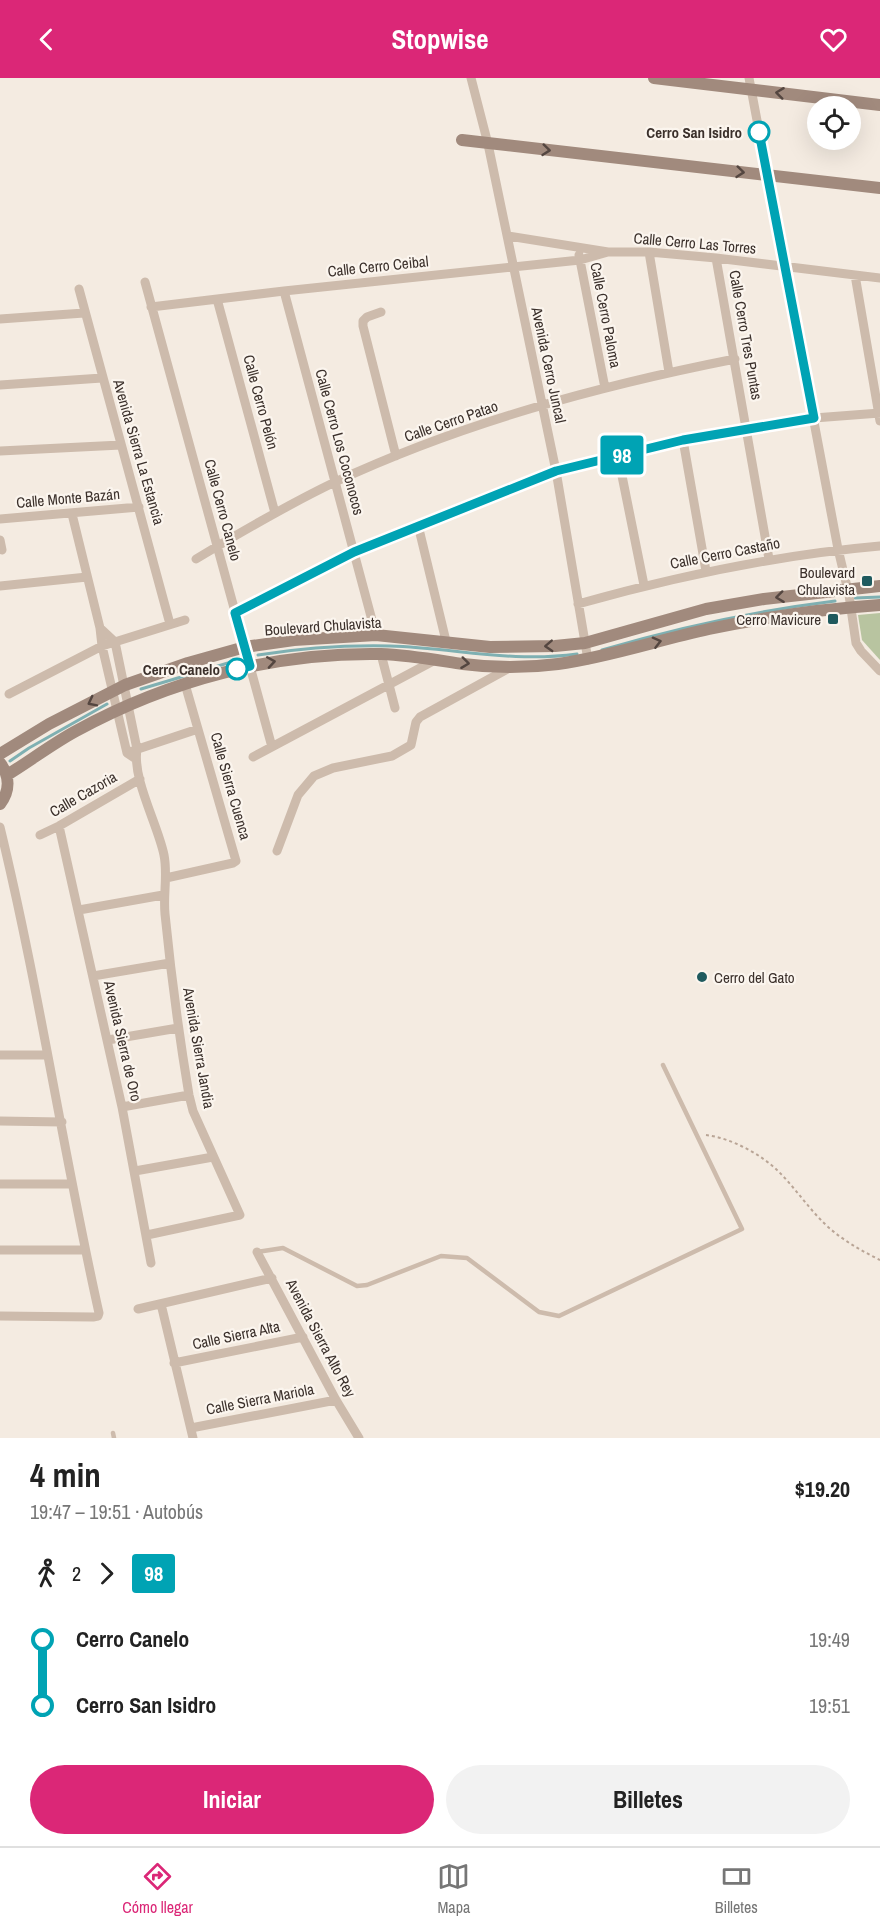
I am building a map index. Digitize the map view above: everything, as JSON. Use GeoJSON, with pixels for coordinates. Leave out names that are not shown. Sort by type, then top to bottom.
{"type":"FeatureCollection","features":[{"type":"Feature","properties":{"kind":"street","name":"Avenida Cerro Juncal"},"geometry":{"type":"LineString","coordinates":[[471,78],[508,236],[556,471],[588,660]]}},
{"type":"Feature","properties":{"kind":"street"},"geometry":{"type":"LineString","coordinates":[[654,78],[750,84],[880,105]]}},
{"type":"Feature","properties":{"kind":"street"},"geometry":{"type":"LineString","coordinates":[[750,84],[837,549],[848,588],[856,643],[880,671]]}},
{"type":"Feature","properties":{"kind":"street"},"geometry":{"type":"LineString","coordinates":[[462,140],[880,188]]}},
{"type":"Feature","properties":{"kind":"street","name":"Calle Cerro Las Torres"},"geometry":{"type":"LineString","coordinates":[[508,236],[608,252],[649,252],[716,258],[880,278]]}},
{"type":"Feature","properties":{"kind":"street","name":"Calle Cerro Paloma"},"geometry":{"type":"LineString","coordinates":[[578,247],[605,388]]}},
{"type":"Feature","properties":{"kind":"street","name":"Calle Cerro Ceibal"},"geometry":{"type":"LineString","coordinates":[[151,307],[580,260],[608,252]]}},
{"type":"Feature","properties":{"kind":"street"},"geometry":{"type":"LineString","coordinates":[[649,252],[669,372]]}},
{"type":"Feature","properties":{"kind":"street","name":"Calle Cerro Tres Puntas"},"geometry":{"type":"LineString","coordinates":[[716,258],[769,559]]}},
{"type":"Feature","properties":{"kind":"street"},"geometry":{"type":"LineString","coordinates":[[235,613],[354,552],[556,471],[683,440],[747,428],[814,418],[880,416],[855,276]]}},
{"type":"Feature","properties":{"kind":"street","name":"Calle Cerro Canelo"},"geometry":{"type":"LineString","coordinates":[[145,282],[272,747]]}},
{"type":"Feature","properties":{"kind":"street","name":"Avenida Sierra La Estancia"},"geometry":{"type":"LineString","coordinates":[[79,289],[170,624]]}},
{"type":"Feature","properties":{"kind":"street","name":"Calle Cerro Los Coconocos"},"geometry":{"type":"LineString","coordinates":[[284,291],[376,635]]}},
{"type":"Feature","properties":{"kind":"street","name":"Calle Cerro Pelón"},"geometry":{"type":"LineString","coordinates":[[217,299],[275,513]]}},
{"type":"Feature","properties":{"kind":"street"},"geometry":{"type":"LineString","coordinates":[[381,312],[367,317],[363,321],[363,326],[396,456]]}},
{"type":"Feature","properties":{"kind":"street"},"geometry":{"type":"LineString","coordinates":[[0,319],[84,313]]}},
{"type":"Feature","properties":{"kind":"street","name":"Calle Cerro Patao"},"geometry":{"type":"LineString","coordinates":[[196,559],[275,513],[335,482],[469,428],[605,388],[735,359]]}},
{"type":"Feature","properties":{"kind":"street"},"geometry":{"type":"LineString","coordinates":[[0,385],[102,378]]}},
{"type":"Feature","properties":{"kind":"street"},"geometry":{"type":"LineString","coordinates":[[683,440],[706,571]]}},
{"type":"Feature","properties":{"kind":"street"},"geometry":{"type":"LineString","coordinates":[[0,451],[121,445]]}},
{"type":"Feature","properties":{"kind":"street"},"geometry":{"type":"LineString","coordinates":[[618,456],[644,585]]}},
{"type":"Feature","properties":{"kind":"street","name":"Calle Monte Bazán"},"geometry":{"type":"LineString","coordinates":[[0,519],[139,507]]}},
{"type":"Feature","properties":{"kind":"street"},"geometry":{"type":"LineString","coordinates":[[72,514],[127,753],[136,754],[198,729]]}},
{"type":"Feature","properties":{"kind":"street"},"geometry":{"type":"LineString","coordinates":[[418,525],[446,641]]}},
{"type":"Feature","properties":{"kind":"street","name":"Calle Cerro Castaño"},"geometry":{"type":"LineString","coordinates":[[578,604],[644,585],[706,571],[837,549],[880,546]]}},
{"type":"Feature","properties":{"kind":"street"},"geometry":{"type":"LineString","coordinates":[[0,586],[87,577]]}},
{"type":"Feature","properties":{"kind":"street","name":"Boulevard Chulavista"},"geometry":{"type":"LineString","coordinates":[[0,754],[49,724],[113,691],[188,663],[245,647],[294,640],[376,635],[490,647],[555,646],[585,643],[706,609],[764,599],[880,586]]}},
{"type":"Feature","properties":{"kind":"street","name":"Boulevard Chulavista"},"geometry":{"type":"LineString","coordinates":[[7,775],[74,732],[128,705],[185,684],[250,666],[298,658],[381,654],[437,659],[463,664],[513,666],[556,664],[588,660],[709,629],[765,619],[880,605]]}},
{"type":"Feature","properties":{"kind":"street"},"geometry":{"type":"LineString","coordinates":[[9,694],[102,646],[185,620]]}},
{"type":"Feature","properties":{"kind":"street"},"geometry":{"type":"LineString","coordinates":[[100,628],[115,642]]}},
{"type":"Feature","properties":{"kind":"street","name":"Avenida Sierra Jandia"},"geometry":{"type":"LineString","coordinates":[[115,642],[125,686],[140,779],[164,853],[166,878],[163,895],[170,963],[189,1095],[193,1111],[240,1215],[147,1235]]}},
{"type":"Feature","properties":{"kind":"street"},"geometry":{"type":"LineString","coordinates":[[381,654],[395,708]]}},
{"type":"Feature","properties":{"kind":"street"},"geometry":{"type":"LineString","coordinates":[[252,757],[437,659]]}},
{"type":"Feature","properties":{"kind":"street"},"geometry":{"type":"LineString","coordinates":[[277,851],[298,795],[314,776],[333,768],[392,756],[411,745],[416,722],[420,717],[513,666]]}},
{"type":"Feature","properties":{"kind":"street","name":"Calle Sierra Cuenca"},"geometry":{"type":"LineString","coordinates":[[166,878],[236,861],[185,684]]}},
{"type":"Feature","properties":{"kind":"street"},"geometry":{"type":"LineString","coordinates":[[0,763],[7,775],[8,784],[0,804]]}},
{"type":"Feature","properties":{"kind":"street","name":"Calle Cazoria"},"geometry":{"type":"LineString","coordinates":[[40,835],[140,779]]}},
{"type":"Feature","properties":{"kind":"street","name":"Avenida Sierra de Oro"},"geometry":{"type":"LineString","coordinates":[[59,826],[108,1040],[151,1263]]}},
{"type":"Feature","properties":{"kind":"street"},"geometry":{"type":"LineString","coordinates":[[0,827],[3,857],[62,1122],[72,1184],[99,1313],[98,1316],[0,1316]]}},
{"type":"Feature","properties":{"kind":"street"},"geometry":{"type":"LineString","coordinates":[[79,910],[163,895]]}},
{"type":"Feature","properties":{"kind":"street"},"geometry":{"type":"LineString","coordinates":[[93,976],[170,963]]}},
{"type":"Feature","properties":{"kind":"street"},"geometry":{"type":"LineString","coordinates":[[108,1040],[178,1028]]}},
{"type":"Feature","properties":{"kind":"street"},"geometry":{"type":"LineString","coordinates":[[0,1055],[46,1055]]}},
{"type":"Feature","properties":{"kind":"street"},"geometry":{"type":"LineString","coordinates":[[122,1107],[189,1095]]}},
{"type":"Feature","properties":{"kind":"street"},"geometry":{"type":"LineString","coordinates":[[0,1121],[62,1122]]}},
{"type":"Feature","properties":{"kind":"street"},"geometry":{"type":"LineString","coordinates":[[135,1171],[213,1156]]}},
{"type":"Feature","properties":{"kind":"street"},"geometry":{"type":"LineString","coordinates":[[0,1184],[72,1184]]}},
{"type":"Feature","properties":{"kind":"street"},"geometry":{"type":"LineString","coordinates":[[0,1250],[85,1250]]}},
{"type":"Feature","properties":{"kind":"street","name":"Avenida Sierra Alto Rey"},"geometry":{"type":"LineString","coordinates":[[257,1252],[336,1400],[359,1438]]}},
{"type":"Feature","properties":{"kind":"street"},"geometry":{"type":"LineString","coordinates":[[138,1309],[272,1278]]}},
{"type":"Feature","properties":{"kind":"street"},"geometry":{"type":"LineString","coordinates":[[161,1304],[193,1438]]}},
{"type":"Feature","properties":{"kind":"street","name":"Calle Sierra Alta"},"geometry":{"type":"LineString","coordinates":[[174,1363],[303,1337]]}},
{"type":"Feature","properties":{"kind":"street","name":"Calle Sierra Mariola"},"geometry":{"type":"LineString","coordinates":[[190,1428],[336,1400]]}},
{"type":"Feature","properties":{"kind":"lane"},"geometry":{"type":"LineString","coordinates":[[257,1252],[283,1248],[357,1286],[367,1285],[441,1256],[467,1258],[539,1312],[559,1316],[742,1229],[663,1065]]}},
{"type":"Feature","properties":{"kind":"path"},"geometry":{"type":"LineString","coordinates":[[697,1134],[717,1136],[749,1150],[778,1171],[825,1224],[852,1247],[880,1260]]}},
{"type":"Feature","properties":{"kind":"green space"},"geometry":{"type":"Polygon","coordinates":[[[880,613],[880,660],[862,640],[858,615],[880,613]]]}},
{"type":"Feature","properties":{"kind":"waterway"},"geometry":{"type":"LineString","coordinates":[[855,598],[880,597]]}},
{"type":"Feature","properties":{"kind":"waterway"},"geometry":{"type":"LineString","coordinates":[[602,650],[718,621],[835,601]]}},
{"type":"Feature","properties":{"kind":"waterway"},"geometry":{"type":"LineString","coordinates":[[258,655],[308,649],[374,646],[414,647],[529,657],[577,654]]}},
{"type":"Feature","properties":{"kind":"waterway"},"geometry":{"type":"LineString","coordinates":[[141,689],[238,660]]}},
{"type":"Feature","properties":{"kind":"waterway"},"geometry":{"type":"LineString","coordinates":[[10,761],[107,704]]}},
{"type":"Feature","properties":{"kind":"bus line","name":"98"},"geometry":{"type":"LineString","coordinates":[[237,669],[250,666],[235,613],[354,552],[556,471],[683,440],[814,418],[759,132]]}},
{"type":"Feature","properties":{"kind":"place","name":"Cerro San Isidro"},"geometry":{"type":"Point","coordinates":[759,132]}},
{"type":"Feature","properties":{"kind":"place","name":"Boulevard Chulavista"},"geometry":{"type":"Point","coordinates":[867,581]}},
{"type":"Feature","properties":{"kind":"place","name":"Cerro Mavicure"},"geometry":{"type":"Point","coordinates":[833,619]}},
{"type":"Feature","properties":{"kind":"place","name":"Cerro Canelo"},"geometry":{"type":"Point","coordinates":[237,669]}},
{"type":"Feature","properties":{"kind":"place","name":"Cerro del Gato"},"geometry":{"type":"Point","coordinates":[702,977]}}]}
